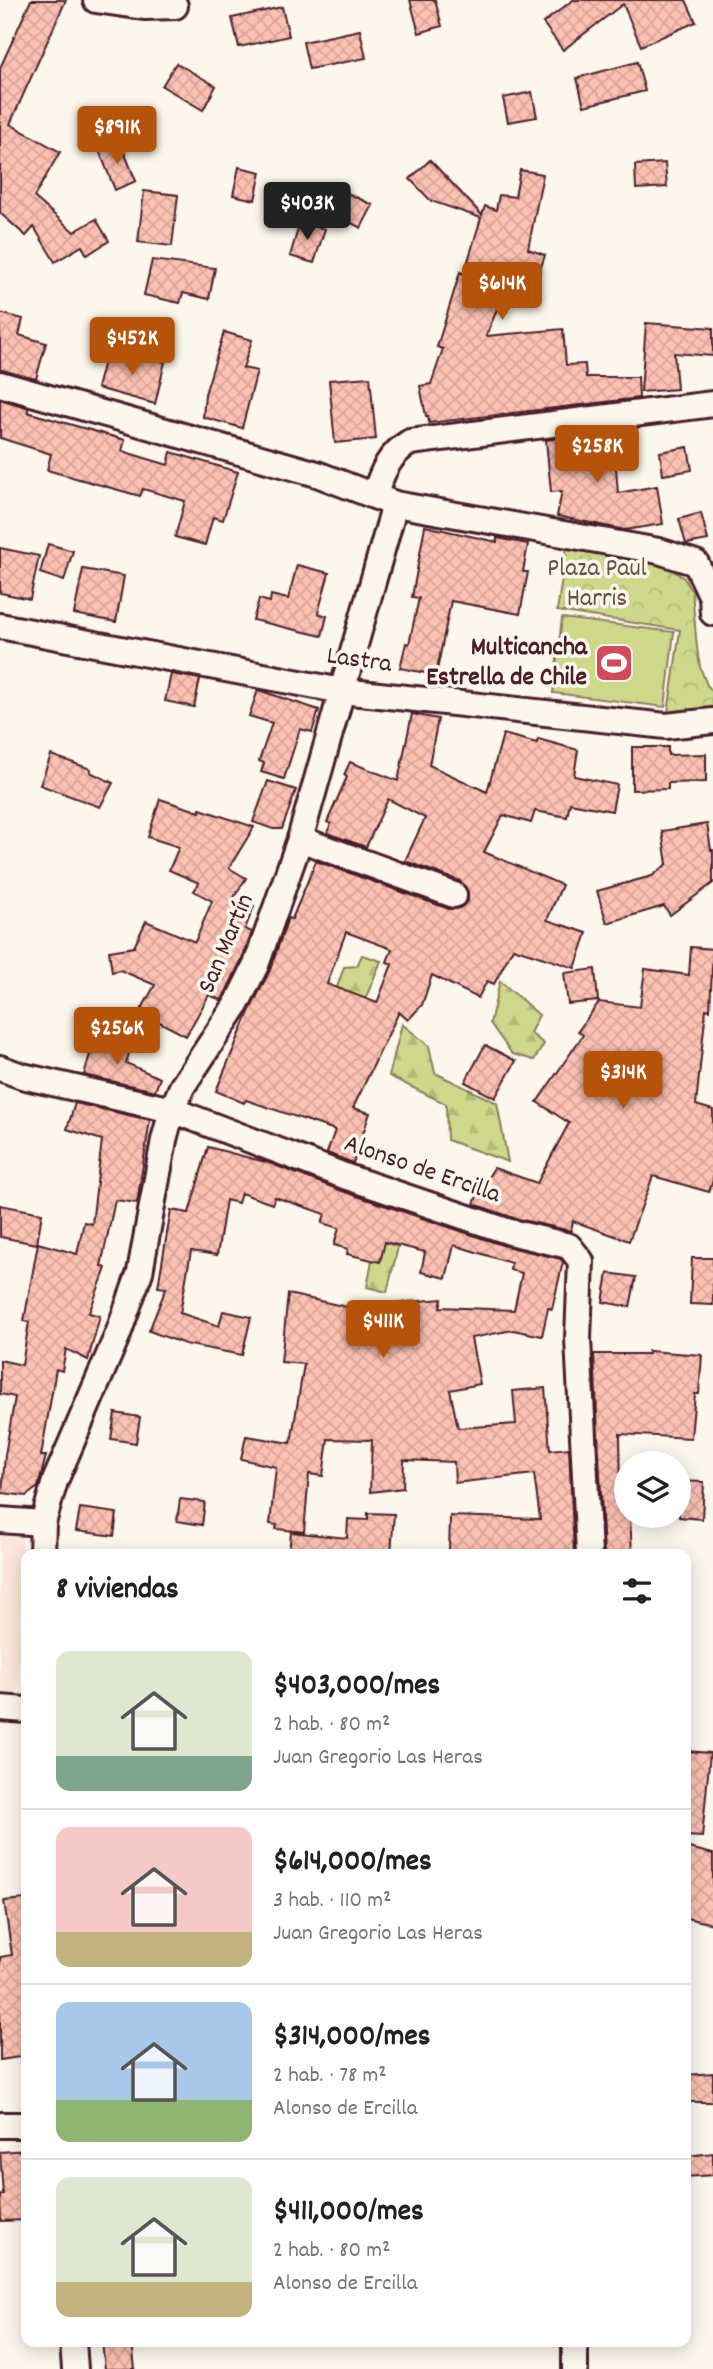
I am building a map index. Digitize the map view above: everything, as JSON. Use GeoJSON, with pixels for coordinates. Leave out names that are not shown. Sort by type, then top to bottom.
{"type":"FeatureCollection","features":[{"type":"Feature","properties":{"kind":"street"},"geometry":{"type":"LineString","coordinates":[[96,0],[144,7],[175,6]]}},
{"type":"Feature","properties":{"kind":"street"},"geometry":{"type":"LineString","coordinates":[[0,384],[317,474],[384,500],[659,551],[696,563],[712,597],[713,613]]}},
{"type":"Feature","properties":{"kind":"street","name":"San Martín"},"geometry":{"type":"LineString","coordinates":[[42,1549],[43,1523],[55,1481],[118,1334],[140,1272],[172,1110],[194,1065],[246,986],[256,965],[300,839],[342,691],[384,500],[386,464],[398,449],[410,442],[713,404]]}},
{"type":"Feature","properties":{"kind":"street","name":"Lastra"},"geometry":{"type":"LineString","coordinates":[[0,626],[342,691],[666,726],[713,721]]}},
{"type":"Feature","properties":{"kind":"street"},"geometry":{"type":"LineString","coordinates":[[300,839],[454,895]]}},
{"type":"Feature","properties":{"kind":"street","name":"Alonso de Ercilla"},"geometry":{"type":"LineString","coordinates":[[0,1068],[22,1076],[172,1110],[346,1177],[510,1232],[569,1246],[581,1262],[578,1339],[589,1549]]}},
{"type":"Feature","properties":{"kind":"street"},"geometry":{"type":"LineString","coordinates":[[0,1520],[43,1523]]}},
{"type":"Feature","properties":{"kind":"street"},"geometry":{"type":"LineString","coordinates":[[0,1709],[21,1710]]}},
{"type":"Feature","properties":{"kind":"street"},"geometry":{"type":"LineString","coordinates":[[0,2125],[21,2125]]}},
{"type":"Feature","properties":{"kind":"street"},"geometry":{"type":"LineString","coordinates":[[73,2347],[75,2369]]}},
{"type":"Feature","properties":{"kind":"street"},"geometry":{"type":"LineString","coordinates":[[575,2347],[575,2369]]}},
{"type":"Feature","properties":{"kind":"shaded area"},"geometry":{"type":"Polygon","coordinates":[[[0,1525],[23,1526],[18,1694],[0,1692],[0,1525]]]}},
{"type":"Feature","properties":{"kind":"green space","name":"Plaza Paul Harris"},"geometry":{"type":"Polygon","coordinates":[[[567,546],[663,563],[684,578],[692,591],[700,667],[713,692],[713,714],[668,713],[680,630],[557,611],[567,546]]]}},
{"type":"Feature","properties":{"kind":"green space","name":"Multicancha Estrella de Chile"},"geometry":{"type":"Polygon","coordinates":[[[562,618],[674,632],[665,707],[553,693],[562,618]]]}},
{"type":"Feature","properties":{"kind":"green space"},"geometry":{"type":"Polygon","coordinates":[[[362,955],[381,961],[365,1000],[334,996],[344,967],[357,966],[362,955]]]}},
{"type":"Feature","properties":{"kind":"green space"},"geometry":{"type":"Polygon","coordinates":[[[500,981],[539,1015],[530,1033],[544,1044],[534,1060],[512,1054],[490,1023],[500,981]]]}},
{"type":"Feature","properties":{"kind":"green space"},"geometry":{"type":"Polygon","coordinates":[[[402,1024],[429,1046],[435,1073],[497,1103],[508,1162],[447,1140],[446,1104],[389,1076],[402,1024]]]}},
{"type":"Feature","properties":{"kind":"green space"},"geometry":{"type":"Polygon","coordinates":[[[376,1239],[398,1247],[387,1292],[367,1287],[376,1239]]]}},
{"type":"Feature","properties":{"kind":"building"},"geometry":{"type":"Polygon","coordinates":[[[31,0],[66,0],[10,124],[60,152],[34,197],[74,232],[96,219],[109,241],[87,255],[82,246],[55,262],[34,227],[26,236],[0,213],[0,68],[31,0]]]}},
{"type":"Feature","properties":{"kind":"building"},"geometry":{"type":"Polygon","coordinates":[[[410,0],[435,0],[442,26],[419,33],[410,0]]]}},
{"type":"Feature","properties":{"kind":"building"},"geometry":{"type":"Polygon","coordinates":[[[573,0],[686,0],[696,22],[641,46],[623,4],[563,50],[543,23],[573,0]]]}},
{"type":"Feature","properties":{"kind":"building"},"geometry":{"type":"Polygon","coordinates":[[[282,7],[289,36],[239,47],[232,18],[282,7]]]}},
{"type":"Feature","properties":{"kind":"building"},"geometry":{"type":"Polygon","coordinates":[[[360,30],[366,58],[309,69],[303,42],[360,30]]]}},
{"type":"Feature","properties":{"kind":"building"},"geometry":{"type":"Polygon","coordinates":[[[637,62],[645,91],[584,106],[577,78],[637,62]]]}},
{"type":"Feature","properties":{"kind":"building"},"geometry":{"type":"Polygon","coordinates":[[[176,63],[216,86],[203,110],[162,86],[176,63]]]}},
{"type":"Feature","properties":{"kind":"building"},"geometry":{"type":"Polygon","coordinates":[[[532,92],[537,117],[508,122],[503,98],[532,92]]]}},
{"type":"Feature","properties":{"kind":"building"},"geometry":{"type":"Polygon","coordinates":[[[120,142],[136,181],[115,190],[99,150],[120,142]]]}},
{"type":"Feature","properties":{"kind":"building"},"geometry":{"type":"Polygon","coordinates":[[[430,160],[482,215],[485,206],[496,210],[499,195],[515,197],[520,170],[543,174],[528,249],[545,255],[537,279],[513,271],[486,336],[563,329],[566,365],[585,364],[586,377],[638,377],[639,398],[429,423],[420,386],[431,384],[443,349],[437,347],[460,272],[464,274],[481,218],[431,201],[410,179],[430,160]]]}},
{"type":"Feature","properties":{"kind":"building"},"geometry":{"type":"Polygon","coordinates":[[[665,163],[667,187],[636,189],[635,165],[665,163]]]}},
{"type":"Feature","properties":{"kind":"building"},"geometry":{"type":"Polygon","coordinates":[[[239,167],[261,172],[255,200],[233,195],[239,167]]]}},
{"type":"Feature","properties":{"kind":"building"},"geometry":{"type":"Polygon","coordinates":[[[144,191],[178,195],[172,246],[138,242],[144,191]]]}},
{"type":"Feature","properties":{"kind":"building"},"geometry":{"type":"Polygon","coordinates":[[[343,191],[373,205],[361,228],[332,213],[343,191]]]}},
{"type":"Feature","properties":{"kind":"building"},"geometry":{"type":"Polygon","coordinates":[[[300,222],[325,229],[314,263],[290,256],[300,222]]]}},
{"type":"Feature","properties":{"kind":"building"},"geometry":{"type":"Polygon","coordinates":[[[152,260],[215,268],[209,299],[183,293],[180,303],[144,295],[152,260]]]}},
{"type":"Feature","properties":{"kind":"building"},"geometry":{"type":"Polygon","coordinates":[[[0,313],[23,319],[19,335],[46,343],[36,379],[0,370],[0,313]]]}},
{"type":"Feature","properties":{"kind":"building"},"geometry":{"type":"Polygon","coordinates":[[[646,323],[713,328],[713,356],[674,353],[677,389],[641,392],[646,323]]]}},
{"type":"Feature","properties":{"kind":"building"},"geometry":{"type":"Polygon","coordinates":[[[224,332],[252,340],[243,368],[257,371],[242,428],[203,417],[205,394],[224,332]]]}},
{"type":"Feature","properties":{"kind":"building"},"geometry":{"type":"Polygon","coordinates":[[[107,350],[143,360],[144,357],[165,362],[155,404],[97,388],[107,350]]]}},
{"type":"Feature","properties":{"kind":"building"},"geometry":{"type":"Polygon","coordinates":[[[370,377],[376,439],[335,443],[329,380],[370,377]]]}},
{"type":"Feature","properties":{"kind":"building"},"geometry":{"type":"Polygon","coordinates":[[[0,399],[29,408],[27,412],[125,440],[122,451],[168,465],[171,452],[238,472],[223,520],[213,517],[205,545],[175,537],[185,501],[143,489],[140,496],[47,470],[51,454],[0,438],[0,399]]]}},
{"type":"Feature","properties":{"kind":"building"},"geometry":{"type":"Polygon","coordinates":[[[613,431],[618,493],[657,486],[663,524],[625,530],[557,516],[562,491],[551,492],[546,440],[613,431]]]}},
{"type":"Feature","properties":{"kind":"building"},"geometry":{"type":"Polygon","coordinates":[[[688,447],[692,470],[663,475],[660,452],[688,447]]]}},
{"type":"Feature","properties":{"kind":"building"},"geometry":{"type":"Polygon","coordinates":[[[701,513],[708,540],[686,544],[679,519],[701,513]]]}},
{"type":"Feature","properties":{"kind":"building"},"geometry":{"type":"Polygon","coordinates":[[[425,526],[497,542],[497,538],[528,544],[523,572],[528,572],[520,614],[451,601],[436,675],[400,668],[406,643],[409,644],[419,598],[412,597],[425,526]]]}},
{"type":"Feature","properties":{"kind":"building"},"geometry":{"type":"Polygon","coordinates":[[[48,544],[73,551],[64,581],[40,573],[48,544]]]}},
{"type":"Feature","properties":{"kind":"building"},"geometry":{"type":"Polygon","coordinates":[[[0,548],[39,556],[30,599],[0,593],[0,548]]]}},
{"type":"Feature","properties":{"kind":"building"},"geometry":{"type":"Polygon","coordinates":[[[297,565],[329,573],[318,613],[327,616],[322,636],[253,620],[259,599],[270,602],[271,595],[288,599],[297,565]]]}},
{"type":"Feature","properties":{"kind":"building"},"geometry":{"type":"Polygon","coordinates":[[[83,569],[124,576],[116,622],[74,614],[83,569]]]}},
{"type":"Feature","properties":{"kind":"building"},"geometry":{"type":"Polygon","coordinates":[[[171,674],[200,679],[194,707],[165,701],[171,674]]]}},
{"type":"Feature","properties":{"kind":"building"},"geometry":{"type":"Polygon","coordinates":[[[258,690],[319,710],[312,732],[300,729],[284,779],[261,772],[264,763],[259,761],[272,723],[249,716],[258,690]]]}},
{"type":"Feature","properties":{"kind":"building"},"geometry":{"type":"Polygon","coordinates":[[[412,714],[438,719],[429,765],[487,792],[503,734],[537,743],[538,739],[578,750],[574,776],[617,785],[612,811],[570,803],[567,817],[535,811],[531,823],[503,815],[484,852],[562,885],[547,920],[587,933],[575,968],[513,948],[494,984],[487,981],[478,998],[432,975],[422,1005],[408,1020],[399,1012],[353,1108],[370,1113],[353,1163],[327,1153],[335,1130],[246,1100],[244,1103],[216,1091],[270,970],[288,918],[292,919],[316,861],[449,909],[457,909],[468,901],[468,892],[460,881],[405,861],[425,818],[388,799],[366,847],[327,833],[331,824],[327,822],[347,777],[344,775],[350,762],[398,781],[412,714]],[[346,932],[327,984],[377,1003],[392,964],[387,962],[392,949],[346,932]]]}},
{"type":"Feature","properties":{"kind":"building"},"geometry":{"type":"Polygon","coordinates":[[[632,747],[668,747],[668,755],[706,754],[706,782],[668,783],[668,789],[632,790],[632,747]]]}},
{"type":"Feature","properties":{"kind":"building"},"geometry":{"type":"Polygon","coordinates":[[[51,755],[91,769],[90,772],[113,783],[100,807],[40,785],[51,755]]]}},
{"type":"Feature","properties":{"kind":"building"},"geometry":{"type":"Polygon","coordinates":[[[268,781],[296,790],[282,829],[273,829],[253,822],[268,781]]]}},
{"type":"Feature","properties":{"kind":"building"},"geometry":{"type":"Polygon","coordinates":[[[160,799],[254,827],[229,868],[246,878],[233,899],[254,906],[245,929],[252,932],[223,998],[221,1000],[209,995],[186,1036],[140,1012],[155,985],[120,970],[112,972],[109,951],[134,947],[146,921],[195,942],[212,901],[194,891],[199,883],[169,870],[179,847],[148,837],[160,799]]]}},
{"type":"Feature","properties":{"kind":"building"},"geometry":{"type":"Polygon","coordinates":[[[707,824],[713,850],[713,883],[670,915],[664,906],[607,923],[597,891],[652,876],[667,864],[662,831],[707,824]]]}},
{"type":"Feature","properties":{"kind":"building"},"geometry":{"type":"Polygon","coordinates":[[[691,947],[713,949],[710,1010],[706,1009],[696,1105],[713,1110],[713,1180],[709,1192],[653,1176],[629,1241],[573,1221],[571,1231],[514,1218],[474,1204],[494,1168],[537,1183],[569,1123],[537,1102],[583,1035],[578,1031],[599,1002],[640,1007],[645,969],[689,975],[691,947]]]}},
{"type":"Feature","properties":{"kind":"building"},"geometry":{"type":"Polygon","coordinates":[[[595,969],[598,1001],[568,1004],[564,973],[595,969]]]}},
{"type":"Feature","properties":{"kind":"building"},"geometry":{"type":"Polygon","coordinates":[[[94,1040],[130,1050],[126,1063],[160,1078],[155,1091],[84,1075],[94,1040]]]}},
{"type":"Feature","properties":{"kind":"building"},"geometry":{"type":"Polygon","coordinates":[[[485,1045],[516,1061],[495,1098],[465,1082],[485,1045]]]}},
{"type":"Feature","properties":{"kind":"building"},"geometry":{"type":"Polygon","coordinates":[[[75,1103],[150,1120],[137,1203],[115,1200],[101,1266],[106,1268],[89,1313],[100,1316],[88,1360],[66,1349],[62,1371],[56,1369],[41,1456],[46,1456],[38,1487],[26,1496],[2,1493],[5,1455],[15,1397],[0,1394],[0,1360],[22,1365],[29,1322],[24,1321],[38,1243],[77,1254],[84,1222],[92,1224],[102,1140],[67,1129],[75,1103]]]}},
{"type":"Feature","properties":{"kind":"building"},"geometry":{"type":"Polygon","coordinates":[[[208,1147],[269,1163],[342,1191],[505,1246],[561,1259],[563,1262],[552,1309],[548,1308],[542,1336],[513,1330],[471,1338],[480,1384],[450,1390],[458,1428],[516,1424],[513,1391],[545,1388],[550,1450],[569,1448],[574,1549],[449,1549],[450,1516],[540,1519],[534,1474],[455,1483],[454,1462],[404,1460],[403,1488],[370,1492],[372,1440],[328,1439],[323,1476],[309,1474],[304,1532],[276,1529],[277,1525],[270,1524],[276,1467],[241,1459],[246,1436],[291,1443],[304,1364],[281,1362],[288,1294],[347,1307],[442,1299],[440,1307],[514,1310],[522,1273],[510,1270],[511,1263],[454,1245],[446,1278],[421,1272],[425,1252],[385,1242],[380,1262],[347,1254],[348,1249],[334,1245],[339,1228],[322,1223],[325,1214],[275,1197],[272,1204],[241,1193],[238,1203],[226,1200],[217,1255],[191,1251],[180,1313],[219,1326],[223,1311],[251,1317],[242,1355],[185,1344],[149,1331],[166,1288],[158,1287],[171,1210],[189,1213],[208,1147]]]}},
{"type":"Feature","properties":{"kind":"building"},"geometry":{"type":"Polygon","coordinates":[[[0,1205],[42,1213],[37,1244],[0,1237],[0,1205]]]}},
{"type":"Feature","properties":{"kind":"building"},"geometry":{"type":"Polygon","coordinates":[[[692,1258],[713,1258],[713,1305],[690,1304],[692,1258]]]}},
{"type":"Feature","properties":{"kind":"building"},"geometry":{"type":"Polygon","coordinates":[[[608,1273],[636,1277],[630,1307],[603,1302],[608,1273]]]}},
{"type":"Feature","properties":{"kind":"building"},"geometry":{"type":"Polygon","coordinates":[[[648,1351],[702,1355],[699,1394],[695,1394],[691,1438],[620,1434],[620,1451],[614,1451],[614,1528],[631,1528],[632,1549],[604,1549],[594,1354],[648,1354],[648,1351]]]}},
{"type":"Feature","properties":{"kind":"building"},"geometry":{"type":"Polygon","coordinates":[[[115,1413],[140,1417],[136,1443],[111,1439],[115,1413]]]}},
{"type":"Feature","properties":{"kind":"building"},"geometry":{"type":"Polygon","coordinates":[[[691,1481],[704,1482],[702,1519],[691,1518],[691,1481]]]}},
{"type":"Feature","properties":{"kind":"building"},"geometry":{"type":"Polygon","coordinates":[[[180,1499],[205,1502],[202,1525],[177,1521],[180,1499]]]}},
{"type":"Feature","properties":{"kind":"building"},"geometry":{"type":"Polygon","coordinates":[[[80,1508],[117,1513],[114,1536],[76,1531],[80,1508]]]}},
{"type":"Feature","properties":{"kind":"building"},"geometry":{"type":"Polygon","coordinates":[[[368,1513],[394,1514],[391,1549],[289,1549],[291,1532],[347,1538],[348,1519],[368,1520],[368,1513]]]}},
{"type":"Feature","properties":{"kind":"building"},"geometry":{"type":"Polygon","coordinates":[[[691,1751],[710,1753],[702,1837],[691,1836],[691,1751]]]}},
{"type":"Feature","properties":{"kind":"building"},"geometry":{"type":"Polygon","coordinates":[[[691,1848],[713,1854],[713,1924],[691,1919],[691,1848]]]}},
{"type":"Feature","properties":{"kind":"building"},"geometry":{"type":"Polygon","coordinates":[[[21,1899],[21,2057],[0,2060],[0,1957],[12,1955],[4,1901],[21,1899]]]}},
{"type":"Feature","properties":{"kind":"building"},"geometry":{"type":"Polygon","coordinates":[[[713,2073],[713,2102],[691,2102],[691,2075],[713,2073]]]}},
{"type":"Feature","properties":{"kind":"building"},"geometry":{"type":"Polygon","coordinates":[[[21,2150],[21,2220],[1,2221],[0,2195],[3,2195],[0,2152],[21,2150]]]}},
{"type":"Feature","properties":{"kind":"building"},"geometry":{"type":"Polygon","coordinates":[[[713,2153],[713,2175],[691,2177],[691,2155],[713,2153]]]}},
{"type":"Feature","properties":{"kind":"building"},"geometry":{"type":"Polygon","coordinates":[[[103,2347],[133,2347],[135,2369],[105,2369],[103,2347]]]}},
{"type":"Feature","properties":{"kind":"place","name":"Multicancha Estrella de Chile"},"geometry":{"type":"Point","coordinates":[614,663]}}]}
